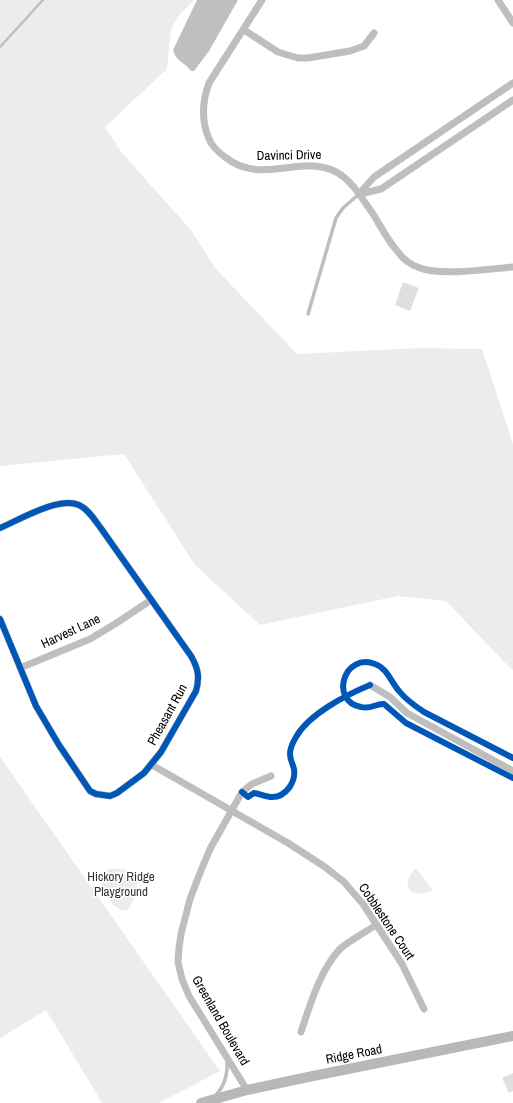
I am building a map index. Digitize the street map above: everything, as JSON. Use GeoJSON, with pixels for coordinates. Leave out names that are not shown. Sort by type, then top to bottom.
{"type":"FeatureCollection","features":[{"type":"Feature","properties":{"kind":"street","name":"Davinci Drive"},"geometry":{"type":"LineString","coordinates":[[262,0],[210,83],[206,93],[203,115],[210,141],[216,149],[230,162],[255,170],[267,171],[315,165],[326,167],[337,172],[346,178],[359,194],[398,253],[408,262],[420,268],[446,272],[513,267]]}},
{"type":"Feature","properties":{"kind":"street"},"geometry":{"type":"LineString","coordinates":[[498,0],[513,22]]}},
{"type":"Feature","properties":{"kind":"street"},"geometry":{"type":"LineString","coordinates":[[244,30],[278,52],[288,56],[303,58],[350,51],[364,46],[374,33]]}},
{"type":"Feature","properties":{"kind":"street"},"geometry":{"type":"LineString","coordinates":[[359,194],[374,177],[513,83]]}},
{"type":"Feature","properties":{"kind":"street"},"geometry":{"type":"LineString","coordinates":[[359,194],[381,189],[513,100]]}},
{"type":"Feature","properties":{"kind":"street"},"geometry":{"type":"LineString","coordinates":[[433,137],[440,148]]}},
{"type":"Feature","properties":{"kind":"street","name":"Pheasant Run"},"geometry":{"type":"LineString","coordinates":[[0,528],[49,506],[70,502],[79,505],[91,514],[191,656],[196,667],[198,682],[192,700],[161,752],[144,773],[117,794],[102,796],[90,791],[59,745],[36,706],[0,619]]}},
{"type":"Feature","properties":{"kind":"street","name":"Harvest Lane"},"geometry":{"type":"LineString","coordinates":[[20,668],[90,639],[151,600]]}},
{"type":"Feature","properties":{"kind":"street"},"geometry":{"type":"LineString","coordinates":[[370,685],[390,697],[408,713],[513,771]]}},
{"type":"Feature","properties":{"kind":"street","name":"Cobblestone Court"},"geometry":{"type":"LineString","coordinates":[[152,765],[288,843],[325,867],[344,882],[363,904],[402,964],[424,1009]]}},
{"type":"Feature","properties":{"kind":"street","name":"Greenland Boulevard"},"geometry":{"type":"LineString","coordinates":[[247,1090],[190,996],[182,979],[178,962],[181,934],[190,899],[210,849],[242,792],[252,784],[270,776]]}},
{"type":"Feature","properties":{"kind":"street"},"geometry":{"type":"LineString","coordinates":[[301,1032],[312,998],[331,961],[341,948],[376,925]]}},
{"type":"Feature","properties":{"kind":"street","name":"Ridge Road"},"geometry":{"type":"LineString","coordinates":[[201,1103],[247,1090],[513,1036]]}},
{"type":"Feature","properties":{"kind":"lane"},"geometry":{"type":"LineString","coordinates":[[308,314],[336,218],[343,208],[359,194]]}},
{"type":"Feature","properties":{"kind":"lane"},"geometry":{"type":"LineString","coordinates":[[211,1100],[224,1085],[228,1068],[227,1057]]}},
{"type":"Feature","properties":{"kind":"green space"},"geometry":{"type":"Polygon","coordinates":[[[0,0],[194,0],[179,15],[171,29],[167,69],[105,127],[122,153],[190,229],[216,269],[297,354],[421,348],[482,349],[513,444],[513,670],[446,601],[398,596],[260,625],[195,565],[124,454],[0,466],[0,0]]]}},
{"type":"Feature","properties":{"kind":"green space"},"geometry":{"type":"Polygon","coordinates":[[[0,757],[220,1071],[159,1103],[102,1103],[46,1010],[0,1038],[0,757]]]}},
{"type":"Feature","properties":{"kind":"green space"},"geometry":{"type":"Polygon","coordinates":[[[416,868],[433,890],[419,894],[410,890],[408,880],[416,868]]]}},
{"type":"Feature","properties":{"kind":"green space","name":"Hickory Ridge Playground"},"geometry":{"type":"Polygon","coordinates":[[[110,869],[130,871],[139,878],[135,897],[128,910],[122,910],[117,907],[112,903],[104,891],[101,878],[102,873],[110,869]]]}},
{"type":"Feature","properties":{"kind":"shaded area"},"geometry":{"type":"Polygon","coordinates":[[[197,0],[238,0],[209,51],[194,71],[191,71],[178,60],[173,50],[197,0]]]}},
{"type":"Feature","properties":{"kind":"building"},"geometry":{"type":"Polygon","coordinates":[[[403,282],[419,288],[410,311],[395,305],[403,282]]]}},
{"type":"Feature","properties":{"kind":"building"},"geometry":{"type":"Polygon","coordinates":[[[513,1073],[513,1091],[509,1093],[502,1078],[513,1073]]]}},
{"type":"Feature","properties":{"kind":"waterway"},"geometry":{"type":"LineString","coordinates":[[0,47],[43,0]]}},
{"type":"Feature","properties":{"kind":"cycle path"},"geometry":{"type":"LineString","coordinates":[[0,528],[50,506],[71,503],[82,507],[95,521],[191,656],[198,673],[196,691],[161,752],[144,773],[117,793],[110,796],[96,794],[90,791],[59,745],[36,706],[0,619]]}},
{"type":"Feature","properties":{"kind":"cycle path"},"geometry":{"type":"LineString","coordinates":[[513,758],[424,712],[408,700],[396,687],[386,672],[375,664],[364,662],[355,665],[344,679],[343,688],[345,696],[351,703],[365,708],[378,704],[384,704],[406,723],[513,778]]}},
{"type":"Feature","properties":{"kind":"cycle path"},"geometry":{"type":"LineString","coordinates":[[242,792],[248,797],[254,793],[272,797],[286,792],[292,784],[294,774],[290,756],[292,745],[302,729],[329,706],[370,685]]}}]}
